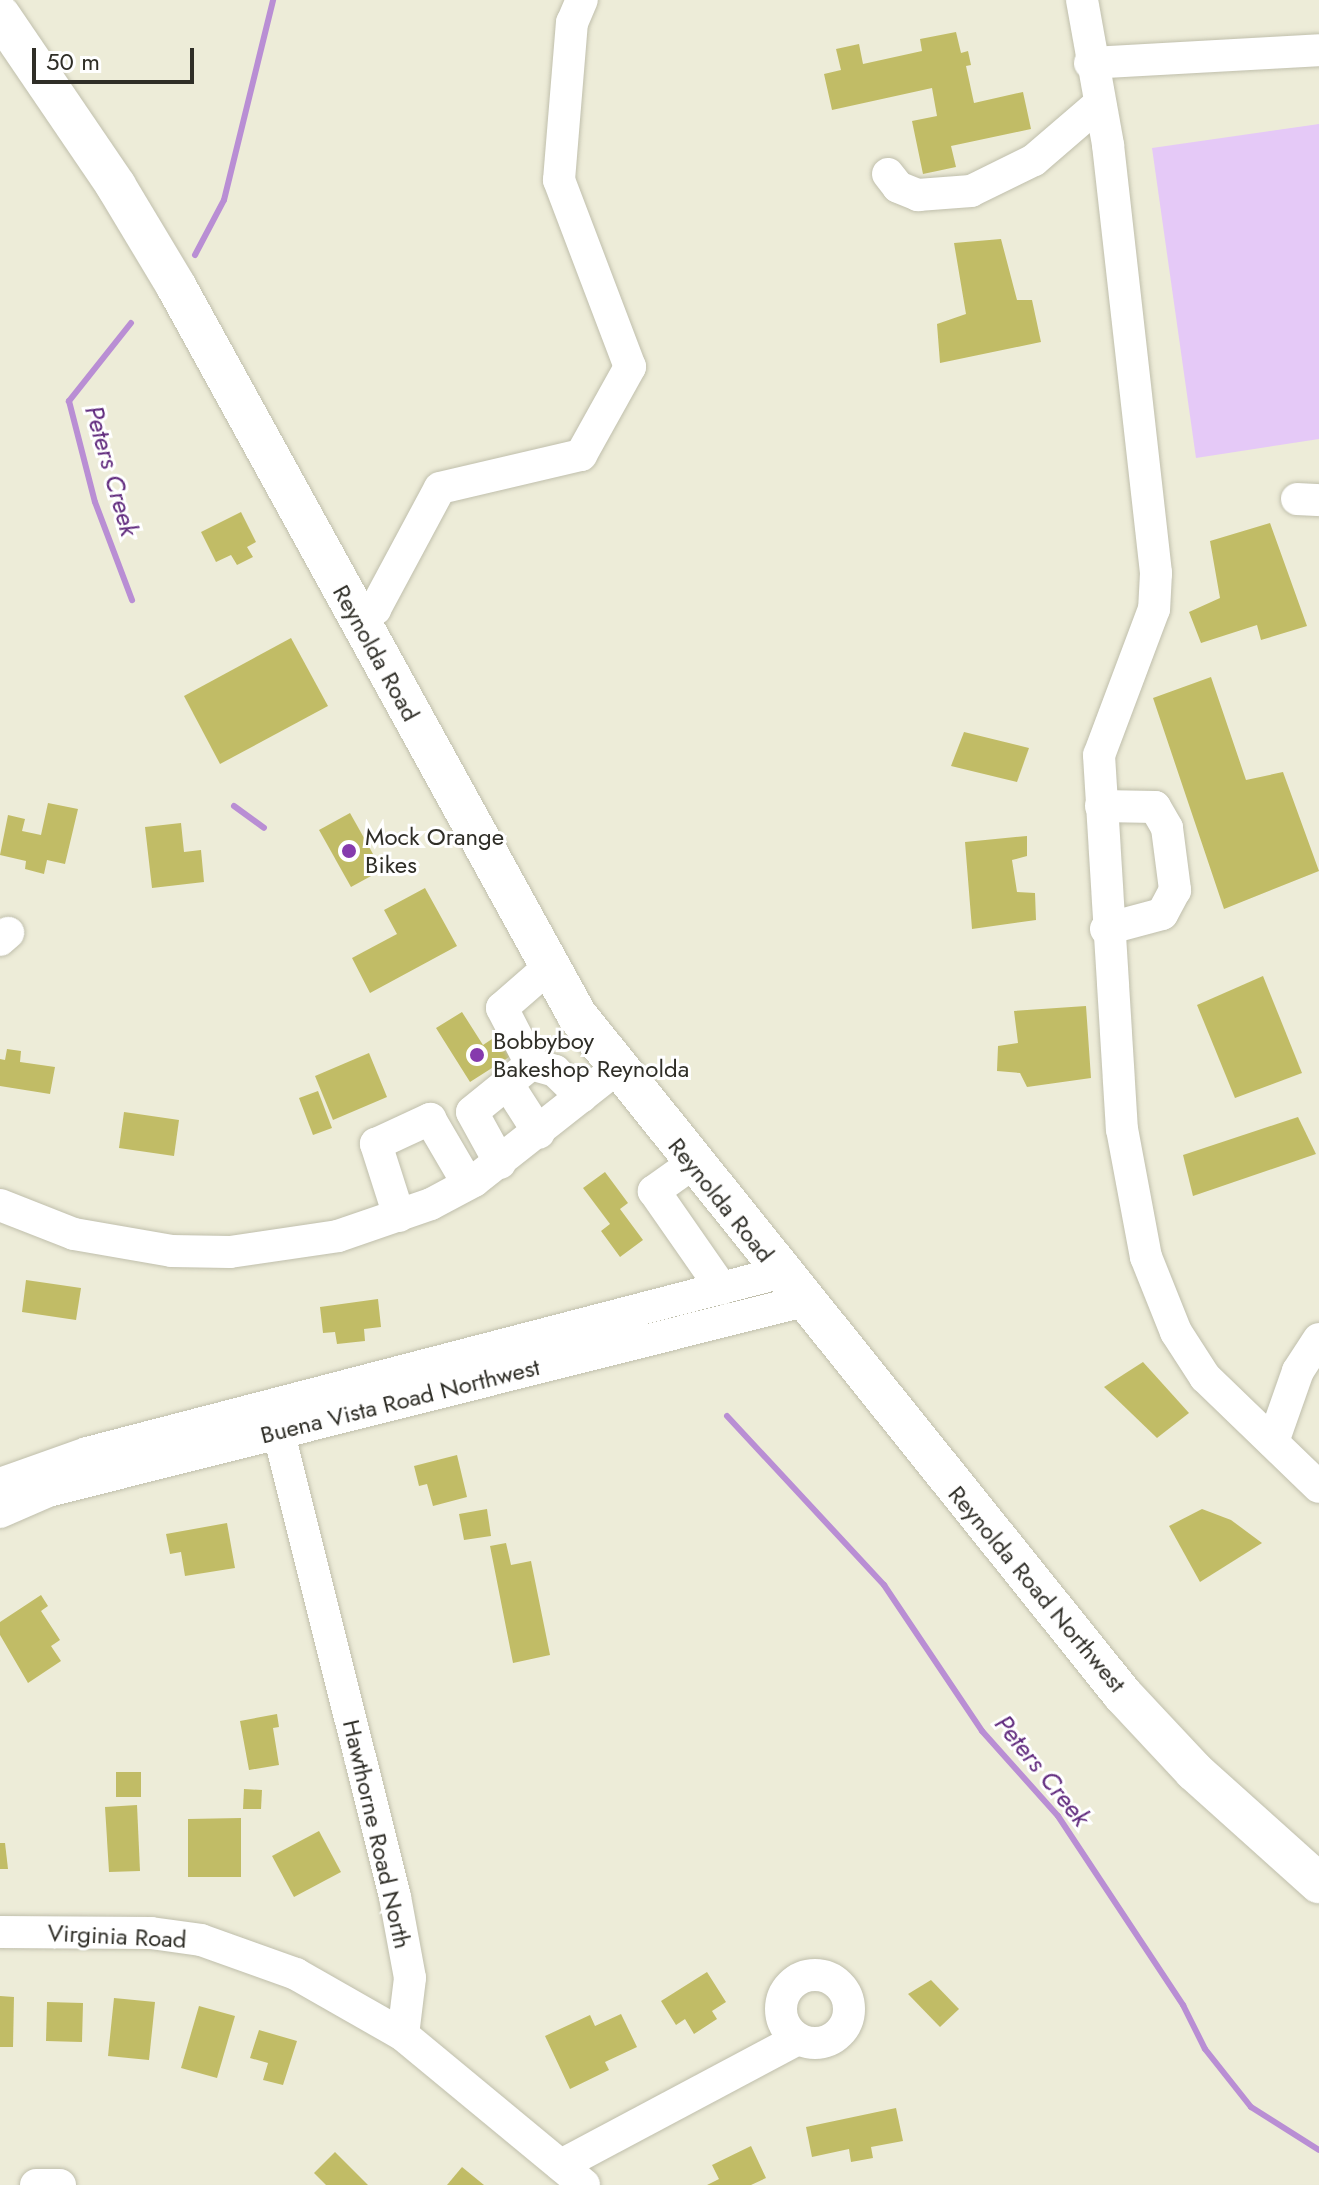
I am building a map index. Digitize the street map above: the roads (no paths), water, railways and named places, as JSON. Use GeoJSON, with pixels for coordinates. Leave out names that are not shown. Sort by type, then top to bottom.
{"type":"FeatureCollection","features":[{"type":"Feature","properties":{"kind":"main road","name":"Reynolda Road"},"geometry":{"type":"LineString","coordinates":[[0,15],[116,186],[176,286],[549,967],[616,1069],[792,1287]]}},
{"type":"Feature","properties":{"kind":"main road","name":"Reynolda Road Northwest"},"geometry":{"type":"LineString","coordinates":[[792,1287],[1123,1695],[1194,1771],[1319,1883]]}},
{"type":"Feature","properties":{"kind":"street"},"geometry":{"type":"LineString","coordinates":[[358,619],[375,609],[440,488],[581,455],[630,367],[559,180],[572,23],[582,0]]}},
{"type":"Feature","properties":{"kind":"street"},"geometry":{"type":"LineString","coordinates":[[1082,0],[1099,104],[1156,573],[1154,609],[1108,720],[1099,755],[1106,929],[1122,1129],[1146,1257],[1176,1332],[1205,1377],[1319,1487]]}},
{"type":"Feature","properties":{"kind":"street"},"geometry":{"type":"LineString","coordinates":[[1090,63],[1319,50]]}},
{"type":"Feature","properties":{"kind":"street"},"geometry":{"type":"LineString","coordinates":[[888,174],[898,187],[918,195],[971,191],[1034,160],[1099,104]]}},
{"type":"Feature","properties":{"kind":"street"},"geometry":{"type":"LineString","coordinates":[[1101,806],[1155,807],[1167,828],[1175,890],[1162,914],[1106,929]]}},
{"type":"Feature","properties":{"kind":"street"},"geometry":{"type":"LineString","coordinates":[[539,1133],[502,1008],[549,967]]}},
{"type":"Feature","properties":{"kind":"street"},"geometry":{"type":"LineString","coordinates":[[0,1205],[74,1234],[186,1251],[279,1247],[399,1216],[468,1184],[539,1133],[616,1069]]}},
{"type":"Feature","properties":{"kind":"street"},"geometry":{"type":"LineString","coordinates":[[500,1163],[472,1112],[519,1073],[555,1071],[582,1097]]}},
{"type":"Feature","properties":{"kind":"street"},"geometry":{"type":"LineString","coordinates":[[399,1216],[376,1144],[430,1119],[468,1184]]}},
{"type":"Feature","properties":{"kind":"street"},"geometry":{"type":"LineString","coordinates":[[692,1164],[654,1191],[722,1289]]}},
{"type":"Feature","properties":{"kind":"street"},"geometry":{"type":"LineString","coordinates":[[680,1228],[721,1200]]}},
{"type":"Feature","properties":{"kind":"street","name":"Buena Vista Road Northwest"},"geometry":{"type":"LineString","coordinates":[[0,1512],[48,1491],[275,1418],[722,1289],[792,1287]]}},
{"type":"Feature","properties":{"kind":"street","name":"Buena Vista Road Northwest"},"geometry":{"type":"LineString","coordinates":[[0,1484],[73,1457],[275,1418],[792,1287]]}},
{"type":"Feature","properties":{"kind":"street"},"geometry":{"type":"LineString","coordinates":[[1273,1442],[1298,1371],[1319,1339]]}},
{"type":"Feature","properties":{"kind":"street","name":"Hawthorne Road North"},"geometry":{"type":"LineString","coordinates":[[275,1418],[395,1897],[410,1978],[403,2035]]}},
{"type":"Feature","properties":{"kind":"street","name":"Virginia Road"},"geometry":{"type":"LineString","coordinates":[[0,1932],[151,1933],[201,1940],[296,1974],[403,2035]]}},
{"type":"Feature","properties":{"kind":"street"},"geometry":{"type":"LineString","coordinates":[[403,2035],[572,2175],[798,2039]]}},
{"type":"Feature","properties":{"kind":"street"},"geometry":{"type":"LineString","coordinates":[[36,2185],[60,2185]]}},
{"type":"Feature","properties":{"kind":"waterway","name":"Peters Creek"},"geometry":{"type":"LineString","coordinates":[[195,255],[224,200],[273,0]]}},
{"type":"Feature","properties":{"kind":"waterway","name":"Peters Creek"},"geometry":{"type":"LineString","coordinates":[[131,323],[69,401],[95,502],[132,600]]}},
{"type":"Feature","properties":{"kind":"waterway","name":"Peters Creek"},"geometry":{"type":"LineString","coordinates":[[234,806],[264,828]]}},
{"type":"Feature","properties":{"kind":"waterway","name":"Peters Creek"},"geometry":{"type":"LineString","coordinates":[[727,1416],[884,1585],[982,1731],[1058,1816],[1183,2005],[1205,2049],[1251,2107],[1319,2150]]}},
{"type":"Feature","properties":{"kind":"place","name":"Mock Orange Bikes"},"geometry":{"type":"Point","coordinates":[349,851]}},
{"type":"Feature","properties":{"kind":"place","name":"Bobbyboy Bakeshop Reynolda"},"geometry":{"type":"Point","coordinates":[477,1055]}}]}
